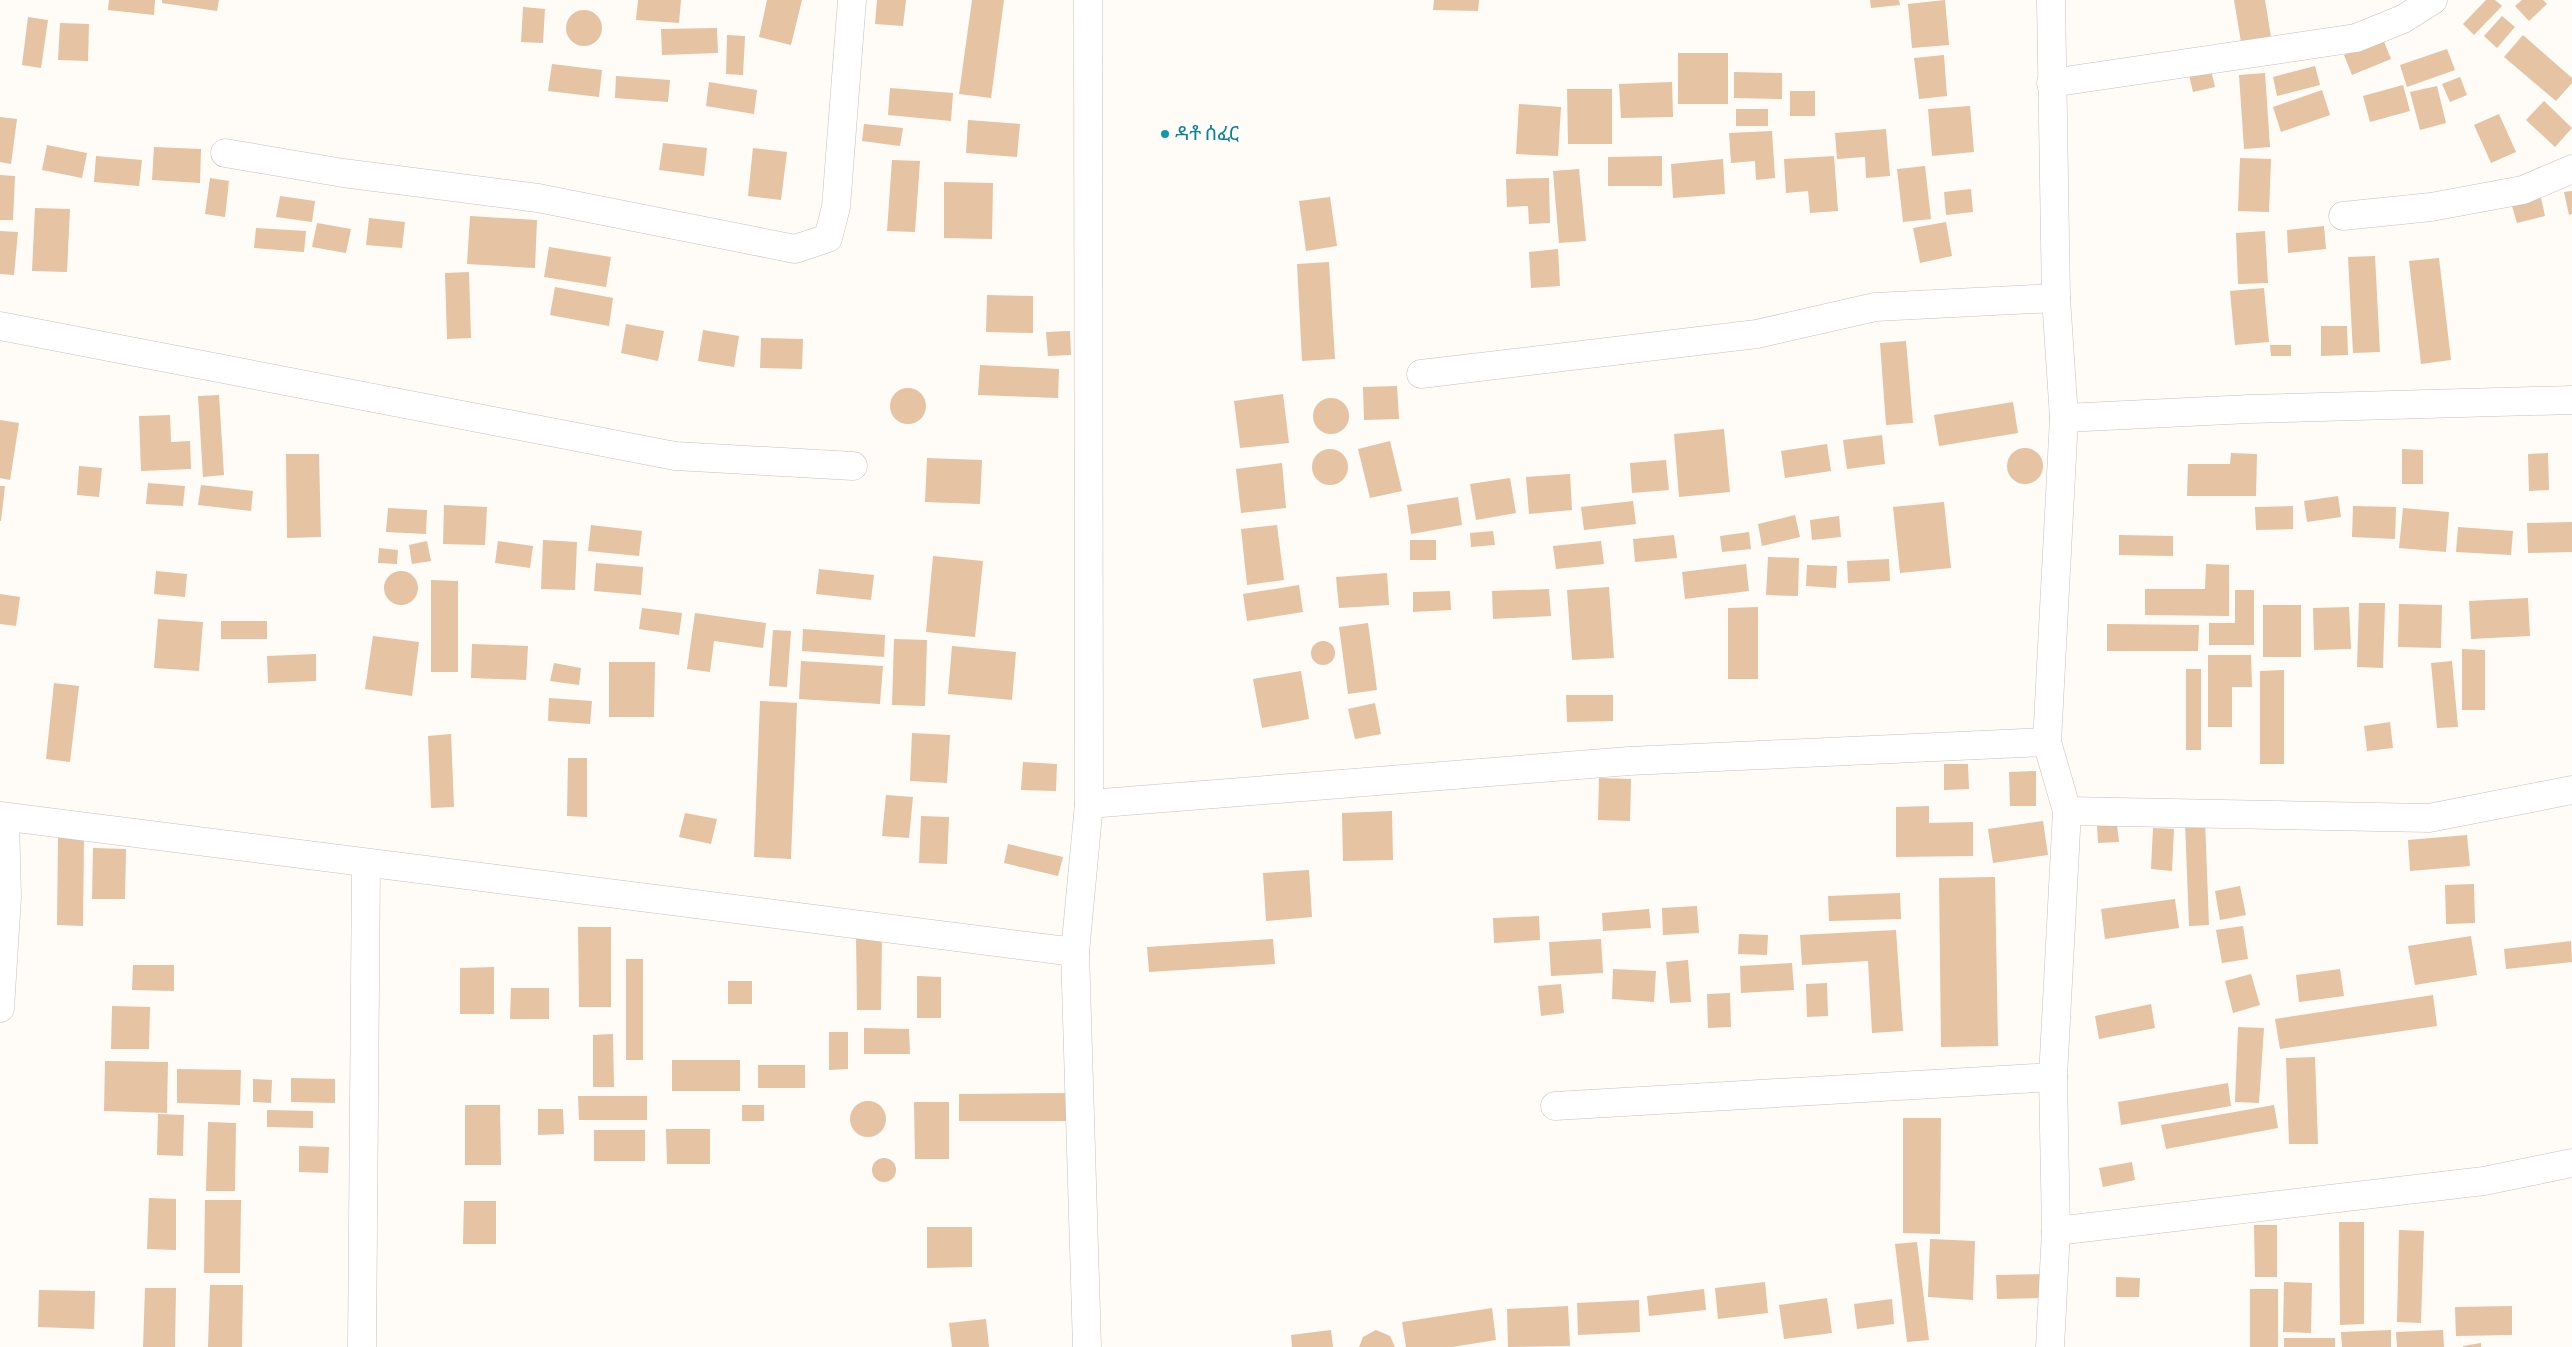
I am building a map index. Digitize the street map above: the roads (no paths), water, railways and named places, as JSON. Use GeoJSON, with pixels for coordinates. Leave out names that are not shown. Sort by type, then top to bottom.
{"type":"FeatureCollection","features":[{"type":"Feature","properties":{"kind":"street"},"geometry":{"type":"LineString","coordinates":[[225,153],[343,173],[538,198],[795,249],[828,238],[836,207],[852,0]]}},
{"type":"Feature","properties":{"kind":"street"},"geometry":{"type":"LineString","coordinates":[[1087,1347],[1075,952],[1089,804],[1088,0]]}},
{"type":"Feature","properties":{"kind":"street"},"geometry":{"type":"LineString","coordinates":[[2050,1347],[2056,1231],[2053,1077],[2067,811],[2047,742],[2064,418],[2056,298],[2051,0]]}},
{"type":"Feature","properties":{"kind":"street"},"geometry":{"type":"LineString","coordinates":[[2051,83],[2356,38],[2403,19],[2434,0]]}},
{"type":"Feature","properties":{"kind":"street"},"geometry":{"type":"LineString","coordinates":[[2343,216],[2431,207],[2523,190],[2572,169]]}},
{"type":"Feature","properties":{"kind":"street"},"geometry":{"type":"LineString","coordinates":[[1421,374],[1757,334],[1876,307],[2056,298]]}},
{"type":"Feature","properties":{"kind":"street"},"geometry":{"type":"LineString","coordinates":[[0,326],[675,456],[853,466]]}},
{"type":"Feature","properties":{"kind":"street"},"geometry":{"type":"LineString","coordinates":[[2064,418],[2249,409],[2572,400]]}},
{"type":"Feature","properties":{"kind":"street"},"geometry":{"type":"LineString","coordinates":[[1089,804],[1629,761],[2047,742]]}},
{"type":"Feature","properties":{"kind":"street"},"geometry":{"type":"LineString","coordinates":[[2067,811],[2429,818],[2572,790]]}},
{"type":"Feature","properties":{"kind":"street"},"geometry":{"type":"LineString","coordinates":[[0,1008],[7,897],[3,816],[366,864],[1075,952]]}},
{"type":"Feature","properties":{"kind":"street"},"geometry":{"type":"LineString","coordinates":[[362,1347],[366,864]]}},
{"type":"Feature","properties":{"kind":"street"},"geometry":{"type":"LineString","coordinates":[[1555,1106],[2053,1077]]}},
{"type":"Feature","properties":{"kind":"street"},"geometry":{"type":"LineString","coordinates":[[2056,1231],[2484,1181],[2572,1163]]}},
{"type":"Feature","properties":{"kind":"place","name":"ዳቶ ሰፈር"},"geometry":{"type":"Point","coordinates":[1165,134]}}]}
